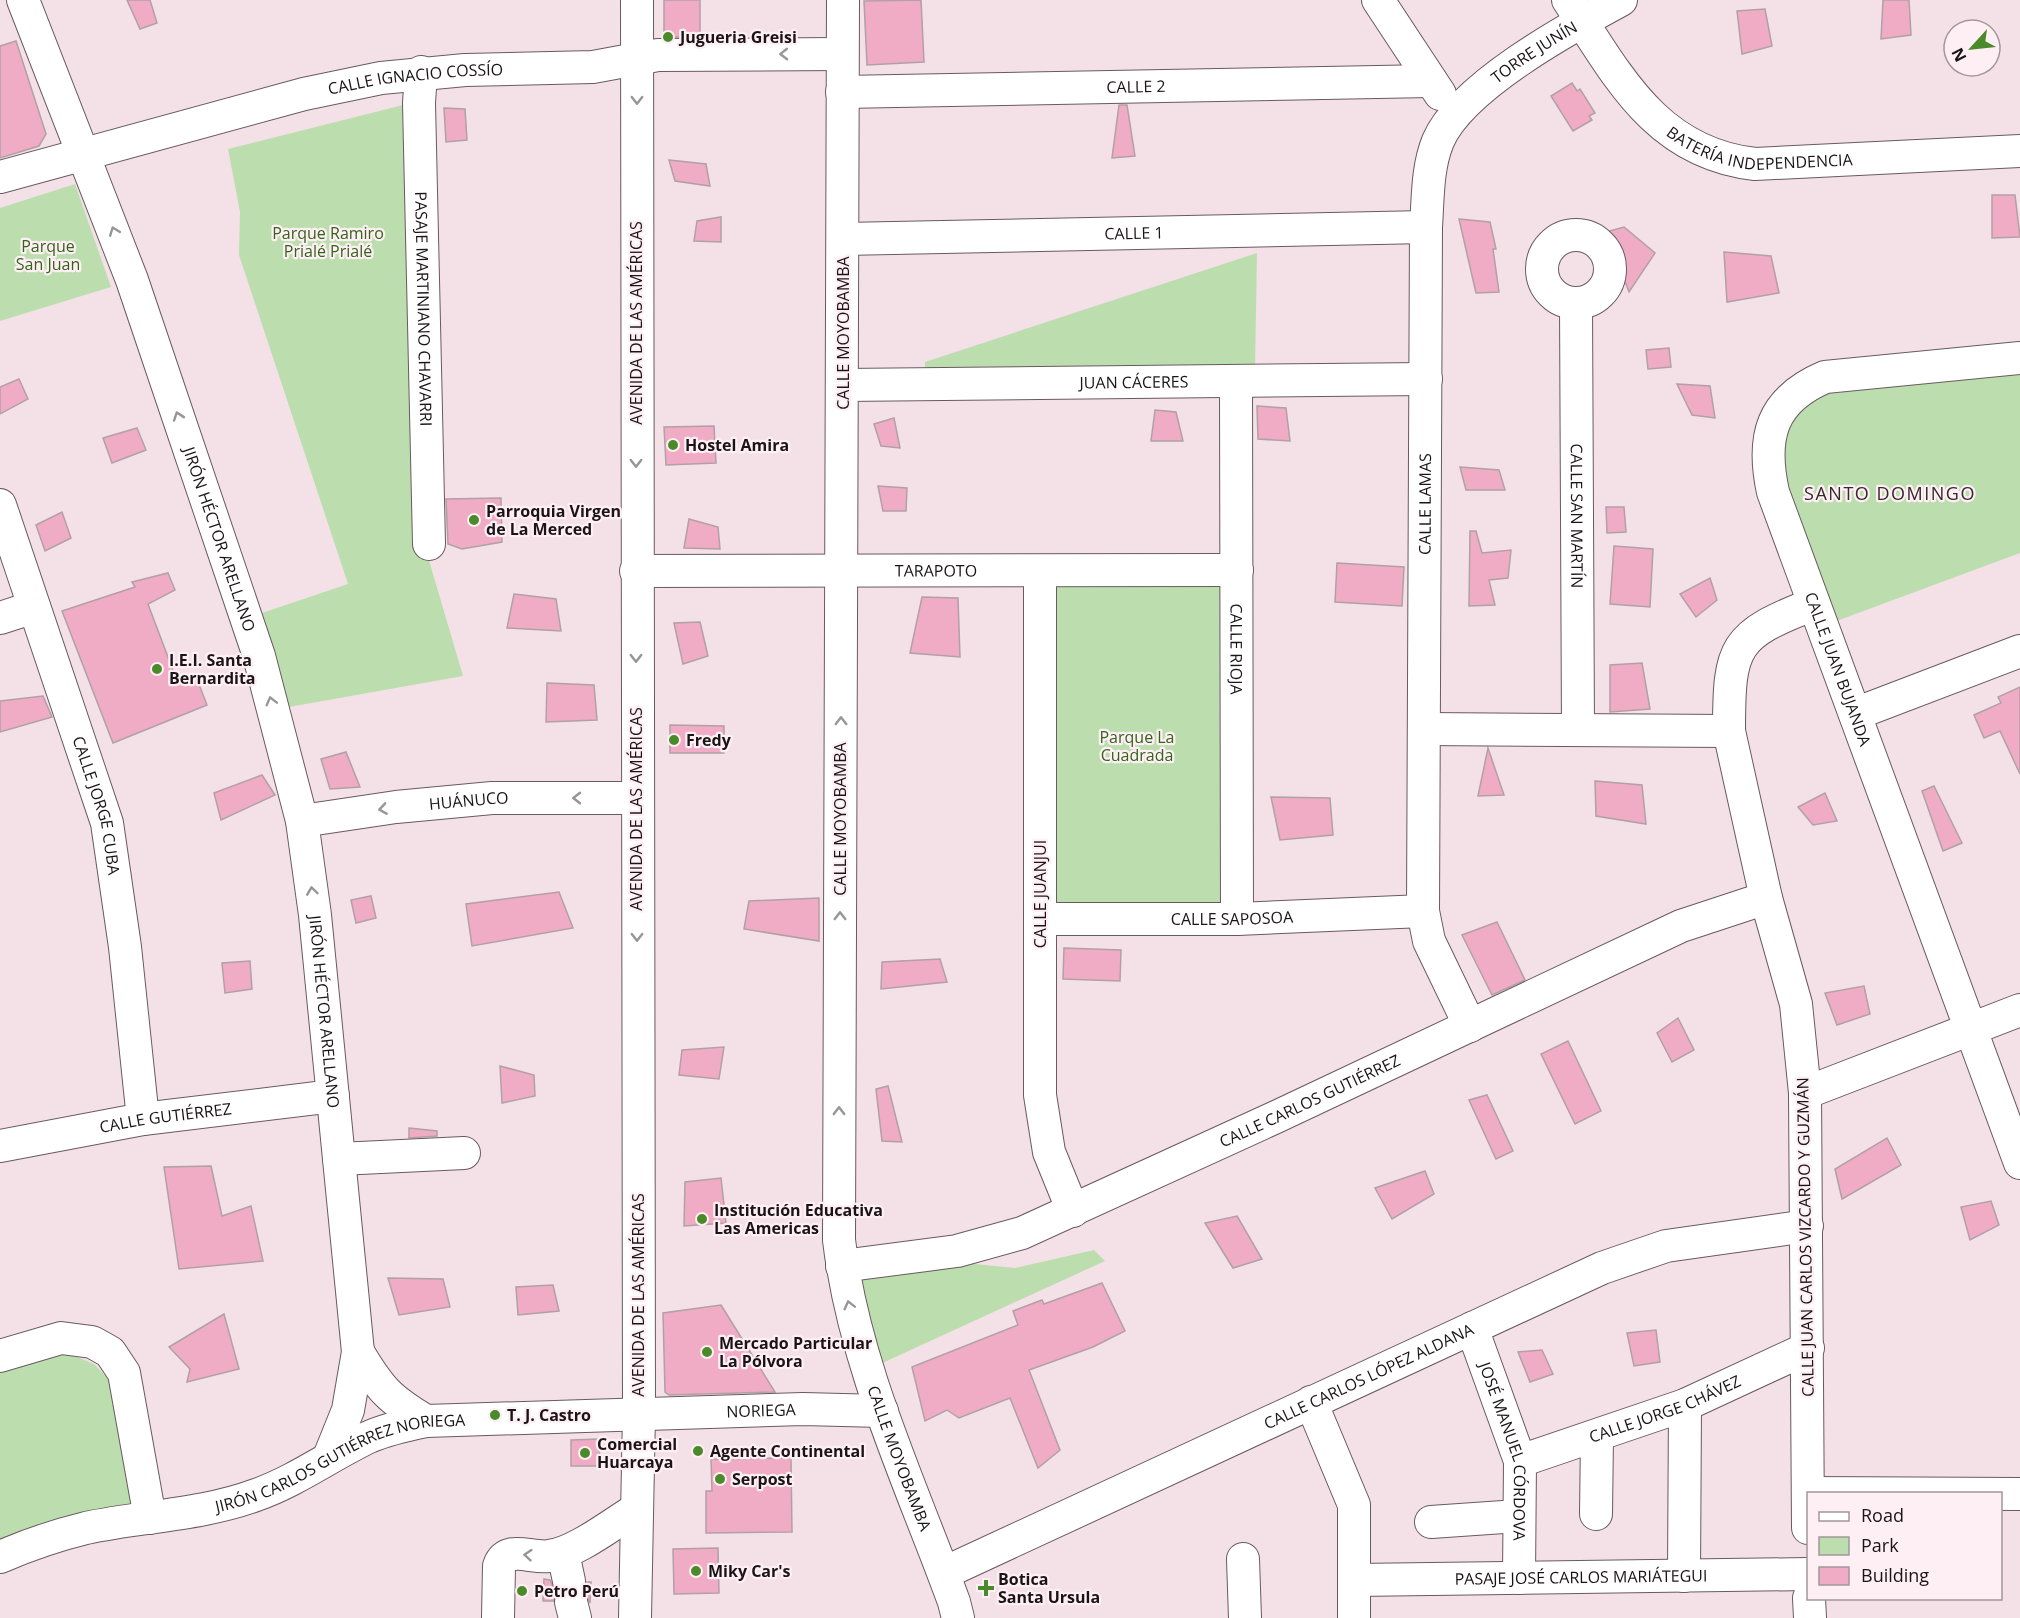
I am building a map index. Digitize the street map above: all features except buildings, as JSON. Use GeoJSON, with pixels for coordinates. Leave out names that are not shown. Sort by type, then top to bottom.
{"type":"FeatureCollection","features":[{"type":"Feature","properties":{"kind":"street","name":"JIRÓN HÉCTOR ARELLANO"},"geometry":{"type":"LineString","coordinates":[[23,0],[132,280],[259,656],[302,821],[315,915],[358,1353],[348,1410],[329,1458]]}},
{"type":"Feature","properties":{"kind":"street","name":"AVENIDA DE LAS AMÉRICAS"},"geometry":{"type":"LineString","coordinates":[[635,1618],[639,1413],[636,798],[637,0]]}},
{"type":"Feature","properties":{"kind":"street","name":"CALLE MOYOBAMBA"},"geometry":{"type":"LineString","coordinates":[[843,0],[838,1214],[842,1266],[852,1318],[882,1411],[944,1573],[958,1618]]}},
{"type":"Feature","properties":{"kind":"street"},"geometry":{"type":"LineString","coordinates":[[1378,0],[1454,114]]}},
{"type":"Feature","properties":{"kind":"street","name":"TORRE JUNÍN"},"geometry":{"type":"LineString","coordinates":[[1454,114],[1575,11],[1621,0]]}},
{"type":"Feature","properties":{"kind":"street","name":"BATERÍA INDEPENDENCIA"},"geometry":{"type":"LineString","coordinates":[[1575,11],[1651,116],[1683,141],[1718,157],[1755,164],[2020,151]]}},
{"type":"Feature","properties":{"kind":"street","name":"CALLE IGNACIO COSSÍO"},"geometry":{"type":"LineString","coordinates":[[0,177],[304,94],[421,72],[593,66],[658,55],[842,54]]}},
{"type":"Feature","properties":{"kind":"street","name":"PASAJE MARTINIANO CHAVARRI"},"geometry":{"type":"LineString","coordinates":[[421,72],[419,103],[429,544]]}},
{"type":"Feature","properties":{"kind":"street","name":"CALLE 2"},"geometry":{"type":"LineString","coordinates":[[842,92],[1431,81]]}},
{"type":"Feature","properties":{"kind":"street","name":"CALLE LAMAS"},"geometry":{"type":"LineString","coordinates":[[1454,114],[1437,143],[1431,163],[1426,227],[1423,912],[1429,941],[1470,1026]]}},
{"type":"Feature","properties":{"kind":"street","name":"CALLE 1"},"geometry":{"type":"LineString","coordinates":[[843,239],[1426,227]]}},
{"type":"Feature","properties":{"kind":"street","name":"CALLE SAN MARTÍN"},"geometry":{"type":"LineString","coordinates":[[1576,303],[1578,730]]}},
{"type":"Feature","properties":{"kind":"street","name":"CALLE JUAN BUJANDA"},"geometry":{"type":"LineString","coordinates":[[2020,358],[1825,377],[1801,387],[1779,412],[1768,437],[1767,463],[1773,492],[2020,1163]]}},
{"type":"Feature","properties":{"kind":"street","name":"JUAN CÁCERES"},"geometry":{"type":"LineString","coordinates":[[843,385],[1426,379]]}},
{"type":"Feature","properties":{"kind":"street","name":"CALLE RIOJA"},"geometry":{"type":"LineString","coordinates":[[1236,381],[1237,919]]}},
{"type":"Feature","properties":{"kind":"street","name":"CALLE JORGE CUBA"},"geometry":{"type":"LineString","coordinates":[[0,505],[107,823],[125,947],[143,1119]]}},
{"type":"Feature","properties":{"kind":"street","name":"TARAPOTO"},"geometry":{"type":"LineString","coordinates":[[636,571],[1237,570]]}},
{"type":"Feature","properties":{"kind":"street","name":"CALLE JUANJUI"},"geometry":{"type":"LineString","coordinates":[[1040,571],[1040,1095],[1049,1152],[1073,1211]]}},
{"type":"Feature","properties":{"kind":"street","name":"CALLE JUAN CARLOS VIZCARDO Y GUZMÁN"},"geometry":{"type":"LineString","coordinates":[[1808,1492],[1805,1093],[1796,1004],[1766,898],[1729,731],[1729,679],[1735,656],[1750,636],[1771,620],[1814,604]]}},
{"type":"Feature","properties":{"kind":"street"},"geometry":{"type":"LineString","coordinates":[[0,618],[34,607]]}},
{"type":"Feature","properties":{"kind":"street"},"geometry":{"type":"LineString","coordinates":[[1855,714],[2020,651]]}},
{"type":"Feature","properties":{"kind":"street"},"geometry":{"type":"LineString","coordinates":[[1425,729],[1729,731]]}},
{"type":"Feature","properties":{"kind":"street","name":"HUÁNUCO"},"geometry":{"type":"LineString","coordinates":[[302,821],[396,807],[492,798],[636,798]]}},
{"type":"Feature","properties":{"kind":"street","name":"CALLE CARLOS GUTIÉRREZ"},"geometry":{"type":"LineString","coordinates":[[842,1266],[957,1251],[988,1244],[1073,1211],[1682,926],[1766,898]]}},
{"type":"Feature","properties":{"kind":"street","name":"CALLE SAPOSOA"},"geometry":{"type":"LineString","coordinates":[[1040,919],[1237,919],[1423,912]]}},
{"type":"Feature","properties":{"kind":"street"},"geometry":{"type":"LineString","coordinates":[[1805,1093],[2020,1010]]}},
{"type":"Feature","properties":{"kind":"street","name":"CALLE GUTIÉRREZ"},"geometry":{"type":"LineString","coordinates":[[0,1146],[143,1119],[333,1096]]}},
{"type":"Feature","properties":{"kind":"street"},"geometry":{"type":"LineString","coordinates":[[339,1159],[464,1153]]}},
{"type":"Feature","properties":{"kind":"street","name":"CALLE CARLOS LÓPEZ ALDANA"},"geometry":{"type":"LineString","coordinates":[[944,1573],[1602,1268],[1634,1256],[1702,1239],[1807,1226]]}},
{"type":"Feature","properties":{"kind":"street","name":"JOSÉ MANUEL CÓRDOVA"},"geometry":{"type":"LineString","coordinates":[[1472,1328],[1520,1461],[1519,1578]]}},
{"type":"Feature","properties":{"kind":"street"},"geometry":{"type":"LineString","coordinates":[[0,1356],[61,1338],[92,1342],[110,1352],[124,1373],[150,1518]]}},
{"type":"Feature","properties":{"kind":"street","name":"CALLE JORGE CHÁVEZ"},"geometry":{"type":"LineString","coordinates":[[1520,1461],[1685,1405],[1808,1348]]}},
{"type":"Feature","properties":{"kind":"street","name":"JIRÓN HÉCTOR ARELLANO"},"geometry":{"type":"LineString","coordinates":[[358,1353],[379,1388],[402,1407],[426,1421]]}},
{"type":"Feature","properties":{"kind":"street"},"geometry":{"type":"LineString","coordinates":[[1311,1402],[1354,1505],[1354,1618]]}},
{"type":"Feature","properties":{"kind":"street"},"geometry":{"type":"LineString","coordinates":[[1684,1576],[1685,1405]]}},
{"type":"Feature","properties":{"kind":"street","name":"NORIEGA"},"geometry":{"type":"LineString","coordinates":[[639,1413],[803,1409],[882,1411]]}},
{"type":"Feature","properties":{"kind":"street","name":"JIRÓN CARLOS GUTIÉRREZ NORIEGA"},"geometry":{"type":"LineString","coordinates":[[0,1557],[37,1542],[87,1528],[206,1509],[255,1496],[291,1481],[329,1458],[393,1428],[426,1421],[639,1413]]}},
{"type":"Feature","properties":{"kind":"street"},"geometry":{"type":"LineString","coordinates":[[1596,1514],[1597,1436]]}},
{"type":"Feature","properties":{"kind":"street"},"geometry":{"type":"LineString","coordinates":[[2002,1494],[2020,1494]]}},
{"type":"Feature","properties":{"kind":"street"},"geometry":{"type":"LineString","coordinates":[[498,1618],[501,1558],[510,1553],[548,1557],[570,1588],[637,1509]]}},
{"type":"Feature","properties":{"kind":"street"},"geometry":{"type":"LineString","coordinates":[[1431,1522],[1518,1516]]}},
{"type":"Feature","properties":{"kind":"street"},"geometry":{"type":"LineString","coordinates":[[1243,1559],[1245,1618]]}},
{"type":"Feature","properties":{"kind":"street","name":"PASAJE JOSÉ CARLOS MARIÁTEGUI"},"geometry":{"type":"LineString","coordinates":[[1355,1580],[1807,1574]]}},
{"type":"Feature","properties":{"kind":"street"},"geometry":{"type":"LineString","coordinates":[[1809,1600],[1810,1618]]}},
{"type":"Feature","properties":{"kind":"green space","name":"Parque Ramiro Prialé Prialé"},"geometry":{"type":"Polygon","coordinates":[[[415,102],[420,559],[428,557],[463,676],[289,707],[259,614],[348,584],[239,255],[240,212],[228,149],[415,102]]]}},
{"type":"Feature","properties":{"kind":"green space","name":"Parque San Juan"},"geometry":{"type":"Polygon","coordinates":[[[75,184],[111,287],[0,321],[0,208],[75,184]]]}},
{"type":"Feature","properties":{"kind":"green space"},"geometry":{"type":"Polygon","coordinates":[[[1257,253],[1255,370],[925,376],[925,362],[1257,253]]]}},
{"type":"Feature","properties":{"kind":"green space"},"geometry":{"type":"Polygon","coordinates":[[[2020,367],[2020,553],[1834,622],[1783,482],[1781,427],[1808,395],[2020,367]]]}},
{"type":"Feature","properties":{"kind":"green space","name":"Parque La Cuadrada"},"geometry":{"type":"Polygon","coordinates":[[[1052,586],[1222,587],[1222,907],[1052,906],[1052,586]]]}},
{"type":"Feature","properties":{"kind":"green space"},"geometry":{"type":"Polygon","coordinates":[[[1094,1250],[1105,1261],[878,1365],[853,1270],[965,1263],[1015,1268],[1094,1250]]]}},
{"type":"Feature","properties":{"kind":"green space"},"geometry":{"type":"Polygon","coordinates":[[[58,1349],[94,1364],[120,1391],[137,1510],[0,1547],[0,1367],[58,1349]]]}},
{"type":"Feature","properties":{"kind":"place","name":"Jugueria Greisi"},"geometry":{"type":"Point","coordinates":[668,37]}},
{"type":"Feature","properties":{"kind":"place","name":"Hostel Amira"},"geometry":{"type":"Point","coordinates":[673,445]}},
{"type":"Feature","properties":{"kind":"place","name":"Parroquia Virgen de La Merced"},"geometry":{"type":"Point","coordinates":[474,520]}},
{"type":"Feature","properties":{"kind":"place","name":"I.E.I. Santa Bernardita"},"geometry":{"type":"Point","coordinates":[157,669]}},
{"type":"Feature","properties":{"kind":"place","name":"Fredy"},"geometry":{"type":"Point","coordinates":[674,740]}},
{"type":"Feature","properties":{"kind":"place","name":"Institución Educativa Las Americas"},"geometry":{"type":"Point","coordinates":[702,1219]}},
{"type":"Feature","properties":{"kind":"place","name":"Mercado Particular La Pólvora"},"geometry":{"type":"Point","coordinates":[707,1352]}},
{"type":"Feature","properties":{"kind":"place","name":"T. J. Castro"},"geometry":{"type":"Point","coordinates":[495,1415]}},
{"type":"Feature","properties":{"kind":"place","name":"Agente Continental"},"geometry":{"type":"Point","coordinates":[698,1451]}},
{"type":"Feature","properties":{"kind":"place","name":"Comercial Huarcaya"},"geometry":{"type":"Point","coordinates":[585,1453]}},
{"type":"Feature","properties":{"kind":"place","name":"Serpost"},"geometry":{"type":"Point","coordinates":[720,1479]}},
{"type":"Feature","properties":{"kind":"place","name":"Miky Car's"},"geometry":{"type":"Point","coordinates":[696,1571]}},
{"type":"Feature","properties":{"kind":"place","name":"Botica Santa Ursula"},"geometry":{"type":"Point","coordinates":[986,1588]}},
{"type":"Feature","properties":{"kind":"place","name":"Petro Perú"},"geometry":{"type":"Point","coordinates":[522,1591]}},
{"type":"Feature","properties":{"kind":"district","name":"SANTO DOMINGO"},"geometry":{"type":"Point","coordinates":[1890,493]}}]}
